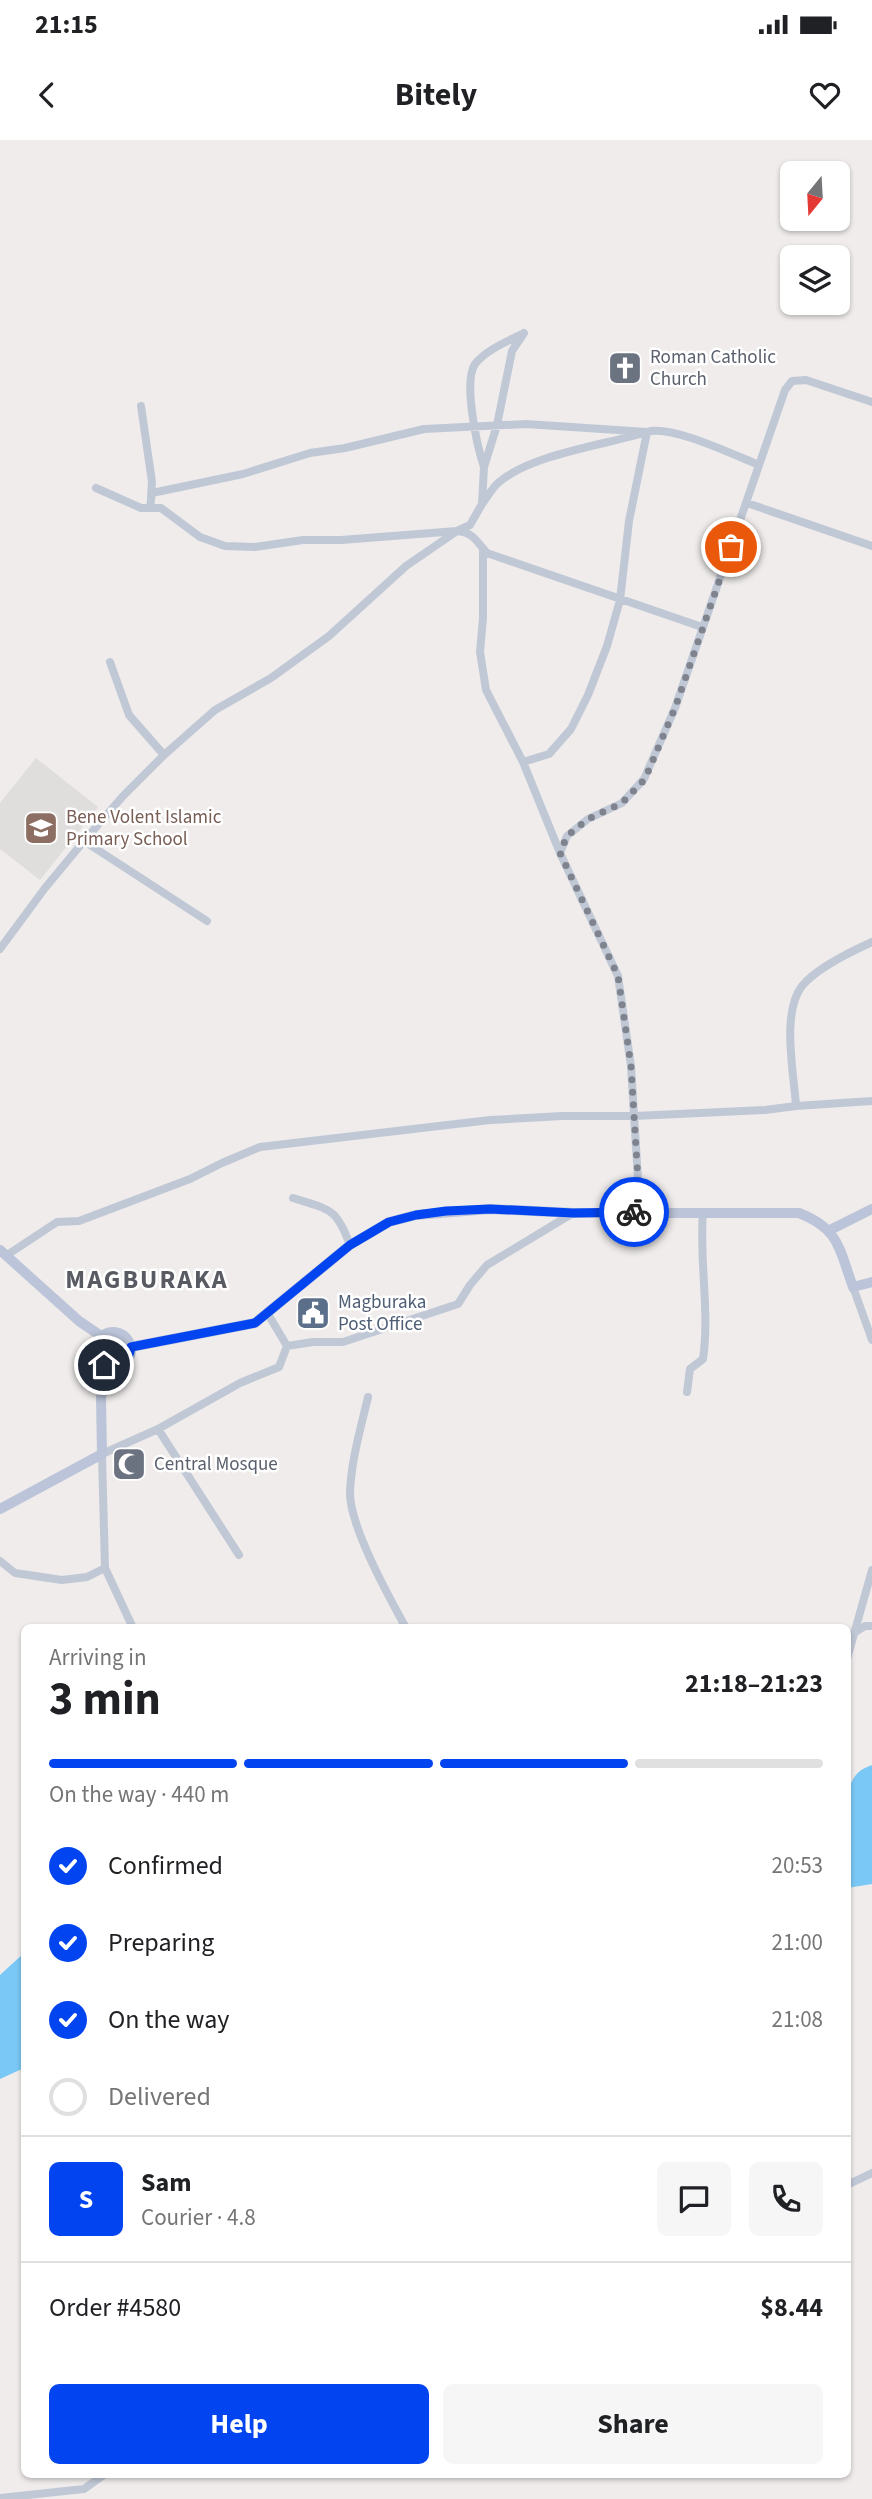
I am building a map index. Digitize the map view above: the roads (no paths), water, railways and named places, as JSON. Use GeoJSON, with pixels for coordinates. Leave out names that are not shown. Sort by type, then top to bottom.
{"type":"FeatureCollection","features":[{"type":"Feature","properties":{"kind":"street"},"geometry":{"type":"LineString","coordinates":[[482,504],[484,467],[497,425],[512,351],[524,333],[498,346],[479,360],[470,375],[475,441],[484,467]]}},
{"type":"Feature","properties":{"kind":"street"},"geometry":{"type":"LineString","coordinates":[[560,853],[567,836],[588,819],[622,803],[645,779],[675,708],[785,390],[792,381],[806,380],[872,402]]}},
{"type":"Feature","properties":{"kind":"street"},"geometry":{"type":"LineString","coordinates":[[141,406],[152,482],[150,507]]}},
{"type":"Feature","properties":{"kind":"street"},"geometry":{"type":"LineString","coordinates":[[150,507],[152,493],[243,474],[310,453],[356,446],[424,429],[526,424],[647,432]]}},
{"type":"Feature","properties":{"kind":"street"},"geometry":{"type":"LineString","coordinates":[[0,949],[84,841],[164,755],[215,710],[271,678],[328,636],[406,566],[470,525],[498,483],[528,466],[654,429],[676,433],[759,465]]}},
{"type":"Feature","properties":{"kind":"street"},"geometry":{"type":"LineString","coordinates":[[523,762],[550,754],[572,729],[607,646],[620,600],[629,521],[647,432]]}},
{"type":"Feature","properties":{"kind":"street"},"geometry":{"type":"LineString","coordinates":[[96,488],[141,508],[161,508],[200,537],[225,546],[255,547],[303,540],[467,532],[487,553],[702,627]]}},
{"type":"Feature","properties":{"kind":"street"},"geometry":{"type":"LineString","coordinates":[[747,503],[872,546]]}},
{"type":"Feature","properties":{"kind":"street"},"geometry":{"type":"LineString","coordinates":[[483,549],[484,609],[480,652],[486,690],[523,762],[560,853],[618,976],[631,1066],[640,1212]]}},
{"type":"Feature","properties":{"kind":"street"},"geometry":{"type":"LineString","coordinates":[[110,662],[129,715],[164,755]]}},
{"type":"Feature","properties":{"kind":"street"},"geometry":{"type":"LineString","coordinates":[[84,841],[207,921]]}},
{"type":"Feature","properties":{"kind":"street"},"geometry":{"type":"LineString","coordinates":[[796,1106],[791,1026],[794,1005],[802,987],[831,963],[872,942]]}},
{"type":"Feature","properties":{"kind":"street"},"geometry":{"type":"LineString","coordinates":[[101,1336],[79,1321],[4,1253],[57,1222],[79,1221],[190,1179],[260,1147],[490,1120],[765,1110],[872,1101]]}},
{"type":"Feature","properties":{"kind":"street"},"geometry":{"type":"LineString","coordinates":[[293,1198],[331,1210],[338,1218],[350,1245]]}},
{"type":"Feature","properties":{"kind":"street"},"geometry":{"type":"LineString","coordinates":[[131,1347],[255,1323],[350,1245],[389,1222],[446,1211],[490,1209],[573,1213],[799,1213],[815,1219],[830,1230],[872,1340]]}},
{"type":"Feature","properties":{"kind":"street"},"geometry":{"type":"LineString","coordinates":[[830,1230],[872,1209]]}},
{"type":"Feature","properties":{"kind":"street"},"geometry":{"type":"LineString","coordinates":[[687,1392],[690,1369],[703,1359],[707,1332],[702,1277],[703,1212]]}},
{"type":"Feature","properties":{"kind":"street"},"geometry":{"type":"LineString","coordinates":[[287,1346],[313,1342],[343,1342],[458,1304],[487,1265],[573,1213]]}},
{"type":"Feature","properties":{"kind":"street"},"geometry":{"type":"LineString","coordinates":[[853,1287],[872,1282]]}},
{"type":"Feature","properties":{"kind":"street"},"geometry":{"type":"LineString","coordinates":[[268,1314],[287,1346]]}},
{"type":"Feature","properties":{"kind":"street"},"geometry":{"type":"LineString","coordinates":[[111,1332],[125,1336],[131,1347],[126,1362],[111,1367],[100,1362],[96,1356],[96,1345],[101,1336],[111,1332]]}},
{"type":"Feature","properties":{"kind":"street"},"geometry":{"type":"LineString","coordinates":[[0,1509],[102,1454],[158,1429],[240,1383],[279,1367],[287,1346]]}},
{"type":"Feature","properties":{"kind":"street"},"geometry":{"type":"LineString","coordinates":[[111,1367],[101,1397],[105,1568],[131,1624]]}},
{"type":"Feature","properties":{"kind":"street"},"geometry":{"type":"LineString","coordinates":[[368,1396],[350,1494],[359,1531],[404,1624]]}},
{"type":"Feature","properties":{"kind":"street"},"geometry":{"type":"LineString","coordinates":[[158,1429],[239,1555]]}},
{"type":"Feature","properties":{"kind":"street"},"geometry":{"type":"LineString","coordinates":[[0,1560],[15,1573],[62,1580],[82,1578],[105,1568]]}},
{"type":"Feature","properties":{"kind":"street"},"geometry":{"type":"LineString","coordinates":[[851,1642],[872,1570]]}},
{"type":"Feature","properties":{"kind":"street"},"geometry":{"type":"LineString","coordinates":[[853,1633],[865,1626],[872,1626]]}},
{"type":"Feature","properties":{"kind":"street"},"geometry":{"type":"LineString","coordinates":[[851,2183],[872,2173]]}},
{"type":"Feature","properties":{"kind":"street"},"geometry":{"type":"LineString","coordinates":[[0,2498],[84,2490],[100,2478]]}},
{"type":"Feature","properties":{"kind":"water"},"geometry":{"type":"Polygon","coordinates":[[[872,1765],[872,1884],[851,1887],[851,1784],[862,1770],[872,1765]]]}},
{"type":"Feature","properties":{"kind":"water"},"geometry":{"type":"Polygon","coordinates":[[[21,1956],[21,2069],[0,2079],[0,1975],[21,1956]]]}},
{"type":"Feature","properties":{"kind":"place","name":"Roman Catholic Church"},"geometry":{"type":"Point","coordinates":[625,368]}},
{"type":"Feature","properties":{"kind":"place","name":"Bene Volent Islamic Primary School"},"geometry":{"type":"Point","coordinates":[41,828]}},
{"type":"Feature","properties":{"kind":"place","name":"Magburaka Post Office"},"geometry":{"type":"Point","coordinates":[313,1313]}},
{"type":"Feature","properties":{"kind":"place","name":"Central Mosque"},"geometry":{"type":"Point","coordinates":[129,1464]}},
{"type":"Feature","properties":{"kind":"district","name":"MAGBURAKA"},"geometry":{"type":"Point","coordinates":[147,1279]}}]}
